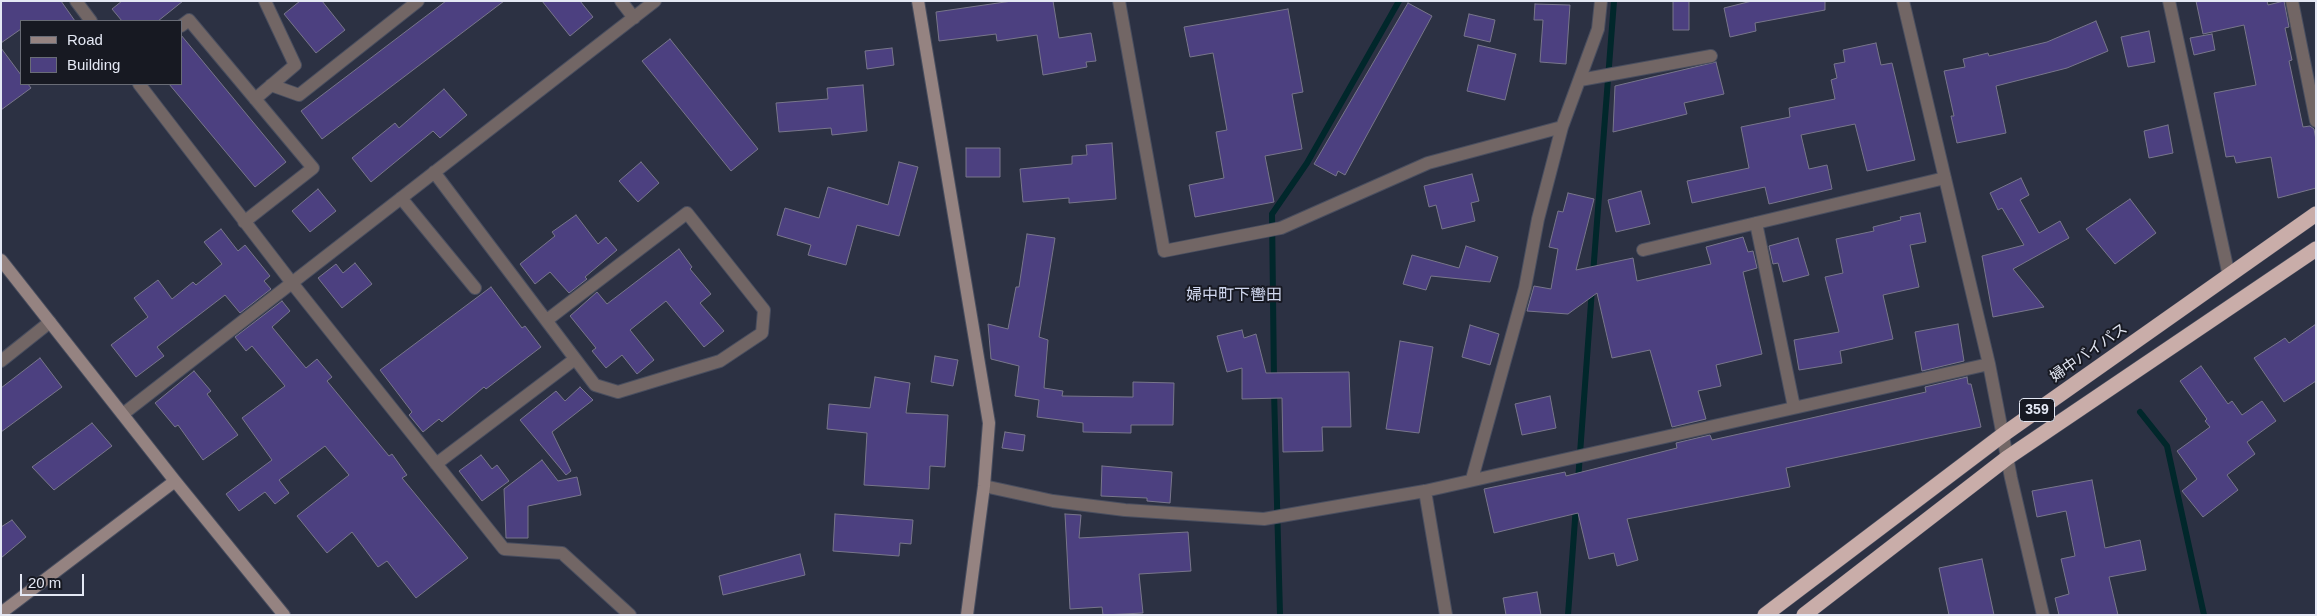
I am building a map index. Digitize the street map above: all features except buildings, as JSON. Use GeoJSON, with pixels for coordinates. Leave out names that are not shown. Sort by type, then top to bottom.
{"type":"FeatureCollection","features":[{"type":"Feature","properties":{"kind":"highway","name":"婦中バイパス"},"geometry":{"type":"LineString","coordinates":[[1765,615],[2004,434],[2316,214]]}},
{"type":"Feature","properties":{"kind":"highway","name":"359"},"geometry":{"type":"LineString","coordinates":[[1804,615],[2007,458],[2316,249]]}},
{"type":"Feature","properties":{"kind":"street"},"geometry":{"type":"LineString","coordinates":[[76,1],[90,20]]}},
{"type":"Feature","properties":{"kind":"street"},"geometry":{"type":"LineString","coordinates":[[255,99],[295,65],[265,1]]}},
{"type":"Feature","properties":{"kind":"street"},"geometry":{"type":"LineString","coordinates":[[271,85],[299,95],[418,1]]}},
{"type":"Feature","properties":{"kind":"street"},"geometry":{"type":"LineString","coordinates":[[621,1],[634,18]]}},
{"type":"Feature","properties":{"kind":"street"},"geometry":{"type":"LineString","coordinates":[[123,414],[655,1]]}},
{"type":"Feature","properties":{"kind":"street"},"geometry":{"type":"LineString","coordinates":[[918,1],[989,423],[984,486],[967,615]]}},
{"type":"Feature","properties":{"kind":"street"},"geometry":{"type":"LineString","coordinates":[[1120,1],[1164,251],[1281,228],[1428,163],[1562,127]]}},
{"type":"Feature","properties":{"kind":"street"},"geometry":{"type":"LineString","coordinates":[[1472,479],[1525,288],[1538,219],[1562,127],[1598,28],[1601,1]]}},
{"type":"Feature","properties":{"kind":"street"},"geometry":{"type":"LineString","coordinates":[[1903,1],[1989,364],[2004,434],[2007,458],[2043,615]]}},
{"type":"Feature","properties":{"kind":"street"},"geometry":{"type":"LineString","coordinates":[[2170,1],[2229,276]]}},
{"type":"Feature","properties":{"kind":"street"},"geometry":{"type":"LineString","coordinates":[[2292,1],[2316,122]]}},
{"type":"Feature","properties":{"kind":"street"},"geometry":{"type":"LineString","coordinates":[[182,25],[189,20],[313,168],[244,222]]}},
{"type":"Feature","properties":{"kind":"street"},"geometry":{"type":"LineString","coordinates":[[1580,80],[1711,56]]}},
{"type":"Feature","properties":{"kind":"street"},"geometry":{"type":"LineString","coordinates":[[140,85],[244,222],[504,550],[562,553],[630,615]]}},
{"type":"Feature","properties":{"kind":"street"},"geometry":{"type":"LineString","coordinates":[[434,172],[596,385],[618,392],[720,361],[762,333],[764,310],[687,213],[547,320]]}},
{"type":"Feature","properties":{"kind":"street"},"geometry":{"type":"LineString","coordinates":[[1643,250],[1945,178]]}},
{"type":"Feature","properties":{"kind":"street"},"geometry":{"type":"LineString","coordinates":[[401,198],[475,288]]}},
{"type":"Feature","properties":{"kind":"street"},"geometry":{"type":"LineString","coordinates":[[1756,223],[1794,407]]}},
{"type":"Feature","properties":{"kind":"street"},"geometry":{"type":"LineString","coordinates":[[1,260],[175,481],[284,615]]}},
{"type":"Feature","properties":{"kind":"street"},"geometry":{"type":"LineString","coordinates":[[1,361],[50,322]]}},
{"type":"Feature","properties":{"kind":"street"},"geometry":{"type":"LineString","coordinates":[[436,464],[575,359]]}},
{"type":"Feature","properties":{"kind":"street"},"geometry":{"type":"LineString","coordinates":[[984,486],[1053,501],[1126,510],[1264,519],[1425,491],[1989,364]]}},
{"type":"Feature","properties":{"kind":"street"},"geometry":{"type":"LineString","coordinates":[[1,613],[175,481]]}},
{"type":"Feature","properties":{"kind":"street"},"geometry":{"type":"LineString","coordinates":[[1425,491],[1446,615]]}},
{"type":"Feature","properties":{"kind":"waterway"},"geometry":{"type":"LineString","coordinates":[[1274,381],[1272,214],[1307,163],[1399,1]]}},
{"type":"Feature","properties":{"kind":"waterway"},"geometry":{"type":"LineString","coordinates":[[1593,274],[1614,1]]}},
{"type":"Feature","properties":{"kind":"waterway"},"geometry":{"type":"LineString","coordinates":[[1578,481],[1592,289]]}},
{"type":"Feature","properties":{"kind":"waterway"},"geometry":{"type":"LineString","coordinates":[[1274,391],[1280,615]]}},
{"type":"Feature","properties":{"kind":"waterway"},"geometry":{"type":"LineString","coordinates":[[2140,412],[2167,446],[2204,615]]}},
{"type":"Feature","properties":{"kind":"waterway"},"geometry":{"type":"LineString","coordinates":[[1568,615],[1576,506]]}},
{"type":"Feature","properties":{"kind":"district","name":"婦中町下轡田"},"geometry":{"type":"Point","coordinates":[1234,296]}}]}
